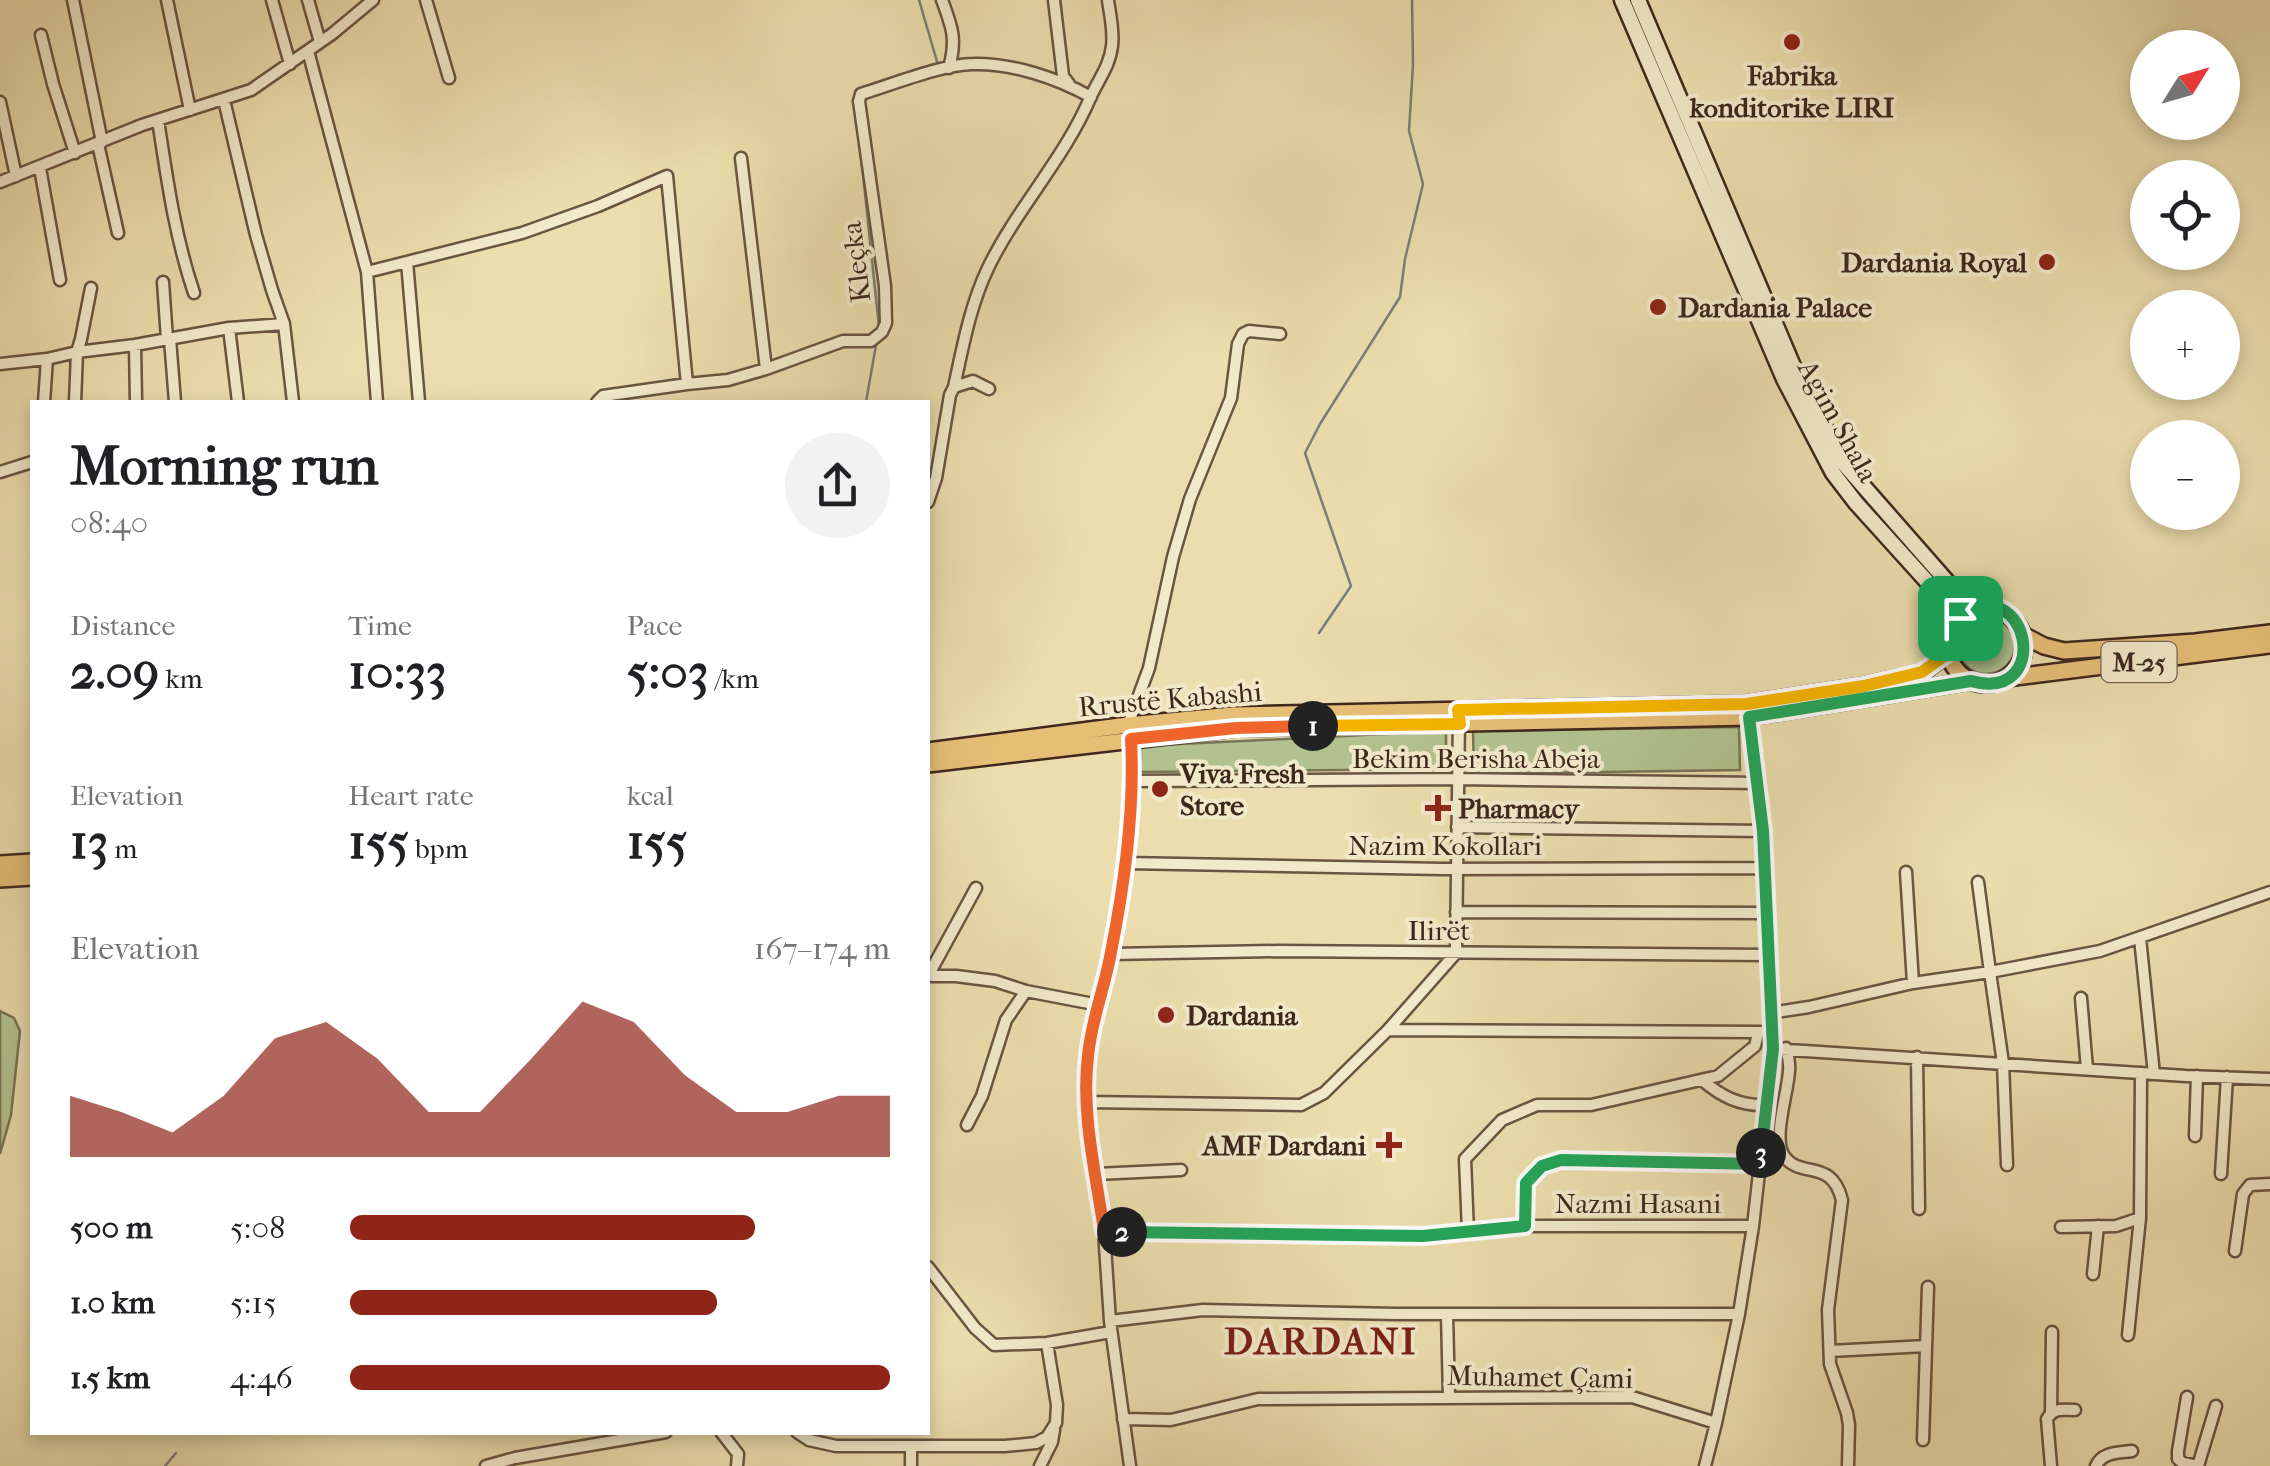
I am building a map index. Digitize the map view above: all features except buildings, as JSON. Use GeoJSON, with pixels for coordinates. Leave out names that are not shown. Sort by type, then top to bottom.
{"type":"FeatureCollection","features":[{"type":"Feature","properties":{"kind":"main road","name":"Agim Shala"},"geometry":{"type":"LineString","coordinates":[[1622,0],[1784,379],[1832,473],[1856,503],[1966,614]]}},
{"type":"Feature","properties":{"kind":"main road","name":"Agim Shala"},"geometry":{"type":"LineString","coordinates":[[1638,0],[1796,373],[1844,464],[1966,614]]}},
{"type":"Feature","properties":{"kind":"main road","name":"M-25"},"geometry":{"type":"LineString","coordinates":[[1966,614],[1998,610],[2014,619],[2023,634],[2044,646],[2064,651],[2270,633]]}},
{"type":"Feature","properties":{"kind":"main road"},"geometry":{"type":"LineString","coordinates":[[1966,614],[1950,634],[1948,653],[1961,675],[1971,681]]}},
{"type":"Feature","properties":{"kind":"main road"},"geometry":{"type":"LineString","coordinates":[[2007,678],[2022,659],[2023,634]]}},
{"type":"Feature","properties":{"kind":"main road","name":"M-25"},"geometry":{"type":"LineString","coordinates":[[1971,681],[1996,683],[2007,678],[2270,645]]}},
{"type":"Feature","properties":{"kind":"main road","name":"Rrustë Kabashi"},"geometry":{"type":"LineString","coordinates":[[930,751],[1130,732],[1747,704],[1864,686],[1922,672],[1948,653]]}},
{"type":"Feature","properties":{"kind":"main road","name":"Rrustë Kabashi"},"geometry":{"type":"LineString","coordinates":[[1459,717],[1749,717],[1971,681]]}},
{"type":"Feature","properties":{"kind":"main road","name":"Rrustë Kabashi"},"geometry":{"type":"LineString","coordinates":[[930,764],[1130,732]]}},
{"type":"Feature","properties":{"kind":"main road"},"geometry":{"type":"LineString","coordinates":[[0,864],[30,862]]}},
{"type":"Feature","properties":{"kind":"main road"},"geometry":{"type":"LineString","coordinates":[[0,879],[30,876]]}},
{"type":"Feature","properties":{"kind":"street"},"geometry":{"type":"LineString","coordinates":[[73,0],[118,233]]}},
{"type":"Feature","properties":{"kind":"street"},"geometry":{"type":"LineString","coordinates":[[167,0],[190,110]]}},
{"type":"Feature","properties":{"kind":"street"},"geometry":{"type":"LineString","coordinates":[[272,0],[290,64]]}},
{"type":"Feature","properties":{"kind":"street"},"geometry":{"type":"LineString","coordinates":[[308,0],[320,42]]}},
{"type":"Feature","properties":{"kind":"street"},"geometry":{"type":"LineString","coordinates":[[0,182],[158,120],[251,90],[373,0]]}},
{"type":"Feature","properties":{"kind":"street"},"geometry":{"type":"LineString","coordinates":[[426,0],[449,78]]}},
{"type":"Feature","properties":{"kind":"street"},"geometry":{"type":"LineString","coordinates":[[942,0],[953,30],[949,68],[971,64],[1006,67],[1069,85],[1091,96]]}},
{"type":"Feature","properties":{"kind":"street"},"geometry":{"type":"LineString","coordinates":[[1054,0],[1063,76],[1069,85]]}},
{"type":"Feature","properties":{"kind":"street"},"geometry":{"type":"LineString","coordinates":[[930,496],[974,301],[1014,221],[1057,158],[1106,70],[1112,46],[1108,0]]}},
{"type":"Feature","properties":{"kind":"street"},"geometry":{"type":"LineString","coordinates":[[41,35],[75,153]]}},
{"type":"Feature","properties":{"kind":"street"},"geometry":{"type":"LineString","coordinates":[[308,50],[367,272],[377,400]]}},
{"type":"Feature","properties":{"kind":"street","name":"Kleçka"},"geometry":{"type":"LineString","coordinates":[[598,400],[603,396],[728,380],[843,341],[878,338],[886,323],[884,286],[859,101],[861,94],[949,68]]}},
{"type":"Feature","properties":{"kind":"street"},"geometry":{"type":"LineString","coordinates":[[224,100],[256,235],[284,324],[293,400]]}},
{"type":"Feature","properties":{"kind":"street"},"geometry":{"type":"LineString","coordinates":[[0,102],[16,176]]}},
{"type":"Feature","properties":{"kind":"street"},"geometry":{"type":"LineString","coordinates":[[158,120],[170,202],[194,293]]}},
{"type":"Feature","properties":{"kind":"street"},"geometry":{"type":"LineString","coordinates":[[741,158],[766,369]]}},
{"type":"Feature","properties":{"kind":"street"},"geometry":{"type":"LineString","coordinates":[[40,168],[60,280]]}},
{"type":"Feature","properties":{"kind":"street"},"geometry":{"type":"LineString","coordinates":[[367,272],[522,234],[667,176],[686,384]]}},
{"type":"Feature","properties":{"kind":"street"},"geometry":{"type":"LineString","coordinates":[[407,262],[419,400]]}},
{"type":"Feature","properties":{"kind":"street"},"geometry":{"type":"LineString","coordinates":[[163,282],[175,400]]}},
{"type":"Feature","properties":{"kind":"street"},"geometry":{"type":"LineString","coordinates":[[74,400],[76,352],[91,288]]}},
{"type":"Feature","properties":{"kind":"street"},"geometry":{"type":"LineString","coordinates":[[0,364],[135,346],[229,328],[284,324]]}},
{"type":"Feature","properties":{"kind":"street"},"geometry":{"type":"LineString","coordinates":[[229,328],[238,400]]}},
{"type":"Feature","properties":{"kind":"street"},"geometry":{"type":"LineString","coordinates":[[1130,1466],[1110,1327],[1104,1231],[1086,1102],[1088,1054],[1126,864],[1133,782],[1130,732],[1190,499],[1231,398],[1238,344],[1249,331],[1280,334]]}},
{"type":"Feature","properties":{"kind":"street"},"geometry":{"type":"LineString","coordinates":[[135,346],[136,400]]}},
{"type":"Feature","properties":{"kind":"street"},"geometry":{"type":"LineString","coordinates":[[44,400],[47,359]]}},
{"type":"Feature","properties":{"kind":"street"},"geometry":{"type":"LineString","coordinates":[[954,387],[973,382],[989,389]]}},
{"type":"Feature","properties":{"kind":"street"},"geometry":{"type":"LineString","coordinates":[[0,472],[30,463]]}},
{"type":"Feature","properties":{"kind":"street"},"geometry":{"type":"LineString","coordinates":[[1086,1102],[1301,1105],[1324,1092],[1388,1030],[1456,953],[1459,717]]}},
{"type":"Feature","properties":{"kind":"street"},"geometry":{"type":"LineString","coordinates":[[1705,1466],[1740,1314],[1773,1049],[1763,831],[1749,717]]}},
{"type":"Feature","properties":{"kind":"street","name":"Bekim Berisha Abeja"},"geometry":{"type":"LineString","coordinates":[[1133,782],[1758,783]]}},
{"type":"Feature","properties":{"kind":"street"},"geometry":{"type":"LineString","coordinates":[[1457,826],[1763,831]]}},
{"type":"Feature","properties":{"kind":"street","name":"Nazim Kokollari"},"geometry":{"type":"LineString","coordinates":[[1126,864],[1763,868]]}},
{"type":"Feature","properties":{"kind":"street"},"geometry":{"type":"LineString","coordinates":[[1906,872],[1913,982]]}},
{"type":"Feature","properties":{"kind":"street"},"geometry":{"type":"LineString","coordinates":[[1978,882],[2003,1063],[2008,1166]]}},
{"type":"Feature","properties":{"kind":"street"},"geometry":{"type":"LineString","coordinates":[[930,972],[976,888]]}},
{"type":"Feature","properties":{"kind":"street"},"geometry":{"type":"LineString","coordinates":[[1770,1013],[1913,982],[2100,951],[2270,892]]}},
{"type":"Feature","properties":{"kind":"street"},"geometry":{"type":"LineString","coordinates":[[1456,912],[1765,914]]}},
{"type":"Feature","properties":{"kind":"street"},"geometry":{"type":"LineString","coordinates":[[2140,938],[2154,1074]]}},
{"type":"Feature","properties":{"kind":"street","name":"Ilirët"},"geometry":{"type":"LineString","coordinates":[[1111,954],[1278,951],[1767,955]]}},
{"type":"Feature","properties":{"kind":"street"},"geometry":{"type":"LineString","coordinates":[[930,976],[995,981],[1026,991],[1099,1004]]}},
{"type":"Feature","properties":{"kind":"street"},"geometry":{"type":"LineString","coordinates":[[967,1125],[982,1096],[1006,1020],[1026,991]]}},
{"type":"Feature","properties":{"kind":"street"},"geometry":{"type":"LineString","coordinates":[[2081,998],[2087,1069]]}},
{"type":"Feature","properties":{"kind":"street"},"geometry":{"type":"LineString","coordinates":[[1388,1030],[1771,1031]]}},
{"type":"Feature","properties":{"kind":"street"},"geometry":{"type":"LineString","coordinates":[[1468,1232],[1465,1159],[1502,1120],[1537,1105],[1591,1105],[1718,1076],[1755,1046],[1758,1032]]}},
{"type":"Feature","properties":{"kind":"street"},"geometry":{"type":"LineString","coordinates":[[1786,1048],[1789,1072],[1780,1145],[1784,1158],[1794,1165],[1827,1174],[1838,1186],[1842,1200],[1828,1310],[1830,1364],[1850,1425],[1848,1466]]}},
{"type":"Feature","properties":{"kind":"street"},"geometry":{"type":"LineString","coordinates":[[1773,1049],[2270,1079]]}},
{"type":"Feature","properties":{"kind":"street"},"geometry":{"type":"LineString","coordinates":[[1917,1057],[1919,1208]]}},
{"type":"Feature","properties":{"kind":"street"},"geometry":{"type":"LineString","coordinates":[[2128,1335],[2140,1218],[2140,1073]]}},
{"type":"Feature","properties":{"kind":"street"},"geometry":{"type":"LineString","coordinates":[[2195,1136],[2197,1076]]}},
{"type":"Feature","properties":{"kind":"street"},"geometry":{"type":"LineString","coordinates":[[2220,1174],[2227,1077]]}},
{"type":"Feature","properties":{"kind":"street"},"geometry":{"type":"LineString","coordinates":[[1702,1080],[1731,1100],[1750,1106],[1766,1105]]}},
{"type":"Feature","properties":{"kind":"street"},"geometry":{"type":"LineString","coordinates":[[1525,1226],[1526,1183],[1542,1166],[1561,1160],[1760,1164]]}},
{"type":"Feature","properties":{"kind":"street"},"geometry":{"type":"LineString","coordinates":[[1096,1174],[1182,1170]]}},
{"type":"Feature","properties":{"kind":"street"},"geometry":{"type":"LineString","coordinates":[[2236,1251],[2243,1194],[2250,1186],[2270,1184]]}},
{"type":"Feature","properties":{"kind":"street"},"geometry":{"type":"LineString","coordinates":[[2060,1228],[2116,1226],[2140,1218]]}},
{"type":"Feature","properties":{"kind":"street","name":"Nazmi Hasani"},"geometry":{"type":"LineString","coordinates":[[1104,1231],[1423,1236],[1525,1226],[1753,1226]]}},
{"type":"Feature","properties":{"kind":"street"},"geometry":{"type":"LineString","coordinates":[[2093,1274],[2098,1226]]}},
{"type":"Feature","properties":{"kind":"street"},"geometry":{"type":"LineString","coordinates":[[930,1270],[994,1345],[1047,1343],[1203,1310],[1740,1314]]}},
{"type":"Feature","properties":{"kind":"street"},"geometry":{"type":"LineString","coordinates":[[1923,1440],[1928,1287]]}},
{"type":"Feature","properties":{"kind":"street"},"geometry":{"type":"LineString","coordinates":[[1447,1314],[1449,1398]]}},
{"type":"Feature","properties":{"kind":"street"},"geometry":{"type":"LineString","coordinates":[[2050,1466],[2047,1419],[2051,1412],[2052,1332]]}},
{"type":"Feature","properties":{"kind":"street"},"geometry":{"type":"LineString","coordinates":[[1040,1466],[1052,1442],[1057,1405],[1047,1343]]}},
{"type":"Feature","properties":{"kind":"street"},"geometry":{"type":"LineString","coordinates":[[1830,1350],[1926,1346]]}},
{"type":"Feature","properties":{"kind":"street"},"geometry":{"type":"LineString","coordinates":[[2187,1396],[2178,1451],[2178,1459],[2183,1463],[2198,1466],[2216,1406]]}},
{"type":"Feature","properties":{"kind":"street","name":"Muhamet Çami"},"geometry":{"type":"LineString","coordinates":[[1123,1419],[1171,1420],[1258,1399],[1632,1397],[1716,1423]]}},
{"type":"Feature","properties":{"kind":"street"},"geometry":{"type":"LineString","coordinates":[[2051,1412],[2074,1410]]}},
{"type":"Feature","properties":{"kind":"street"},"geometry":{"type":"LineString","coordinates":[[802,1435],[836,1446],[1005,1446],[1036,1443],[1047,1437],[1056,1422]]}},
{"type":"Feature","properties":{"kind":"street"},"geometry":{"type":"LineString","coordinates":[[486,1466],[651,1435]]}},
{"type":"Feature","properties":{"kind":"street"},"geometry":{"type":"LineString","coordinates":[[722,1435],[738,1454],[738,1466]]}},
{"type":"Feature","properties":{"kind":"street"},"geometry":{"type":"LineString","coordinates":[[910,1447],[911,1466]]}},
{"type":"Feature","properties":{"kind":"street"},"geometry":{"type":"LineString","coordinates":[[2096,1466],[2107,1455],[2132,1452]]}},
{"type":"Feature","properties":{"kind":"green space"},"geometry":{"type":"Polygon","coordinates":[[[1986,616],[2006,625],[2015,645],[2006,665],[1986,674],[1966,665],[1957,645],[1966,625],[1986,616]]]}},
{"type":"Feature","properties":{"kind":"green space"},"geometry":{"type":"Polygon","coordinates":[[[1739,727],[1740,770],[1474,774],[1473,731],[1739,727]]]}},
{"type":"Feature","properties":{"kind":"green space"},"geometry":{"type":"Polygon","coordinates":[[[1446,731],[1446,769],[1140,772],[1141,746],[1446,731]]]}},
{"type":"Feature","properties":{"kind":"green space"},"geometry":{"type":"Polygon","coordinates":[[[0,1011],[14,1018],[20,1031],[11,1115],[0,1154],[0,1011]]]}},
{"type":"Feature","properties":{"kind":"waterway"},"geometry":{"type":"LineString","coordinates":[[919,0],[938,65]]}},
{"type":"Feature","properties":{"kind":"waterway"},"geometry":{"type":"LineString","coordinates":[[1319,633],[1351,586],[1305,453],[1400,297],[1423,184],[1409,131],[1412,0]]}},
{"type":"Feature","properties":{"kind":"waterway"},"geometry":{"type":"LineString","coordinates":[[863,99],[907,84]]}},
{"type":"Feature","properties":{"kind":"waterway"},"geometry":{"type":"LineString","coordinates":[[858,126],[879,327]]}},
{"type":"Feature","properties":{"kind":"waterway"},"geometry":{"type":"LineString","coordinates":[[866,400],[876,345]]}},
{"type":"Feature","properties":{"kind":"waterway"},"geometry":{"type":"LineString","coordinates":[[165,1466],[176,1453]]}},
{"type":"Feature","properties":{"kind":"place","name":"Fabrika konditorike LIRI"},"geometry":{"type":"Point","coordinates":[1792,42]}},
{"type":"Feature","properties":{"kind":"place","name":"Dardania Royal"},"geometry":{"type":"Point","coordinates":[2047,262]}},
{"type":"Feature","properties":{"kind":"place","name":"Dardania Palace"},"geometry":{"type":"Point","coordinates":[1658,307]}},
{"type":"Feature","properties":{"kind":"place","name":"Viva Fresh Store"},"geometry":{"type":"Point","coordinates":[1160,789]}},
{"type":"Feature","properties":{"kind":"place","name":"Pharmacy"},"geometry":{"type":"Point","coordinates":[1438,808]}},
{"type":"Feature","properties":{"kind":"place","name":"Dardania"},"geometry":{"type":"Point","coordinates":[1166,1015]}},
{"type":"Feature","properties":{"kind":"place","name":"AMF Dardani"},"geometry":{"type":"Point","coordinates":[1389,1145]}},
{"type":"Feature","properties":{"kind":"district","name":"DARDANI"},"geometry":{"type":"Point","coordinates":[1321,1341]}},
{"type":"Feature","properties":{"kind":"route"},"geometry":{"type":"LineString","coordinates":[[1990,608],[2014,619],[2025,647],[2016,670],[1996,683],[1971,681],[1749,717],[1763,831],[1773,1049],[1760,1164],[1561,1160],[1542,1166],[1526,1183],[1525,1226],[1468,1232],[1423,1236],[1104,1231],[1086,1102],[1088,1054],[1126,864],[1133,782],[1131,739],[1236,728],[1460,724],[1458,710],[1747,704],[1864,686],[1922,672],[1948,653],[1950,634],[1960,618],[1972,610],[1990,608]]}}]}
